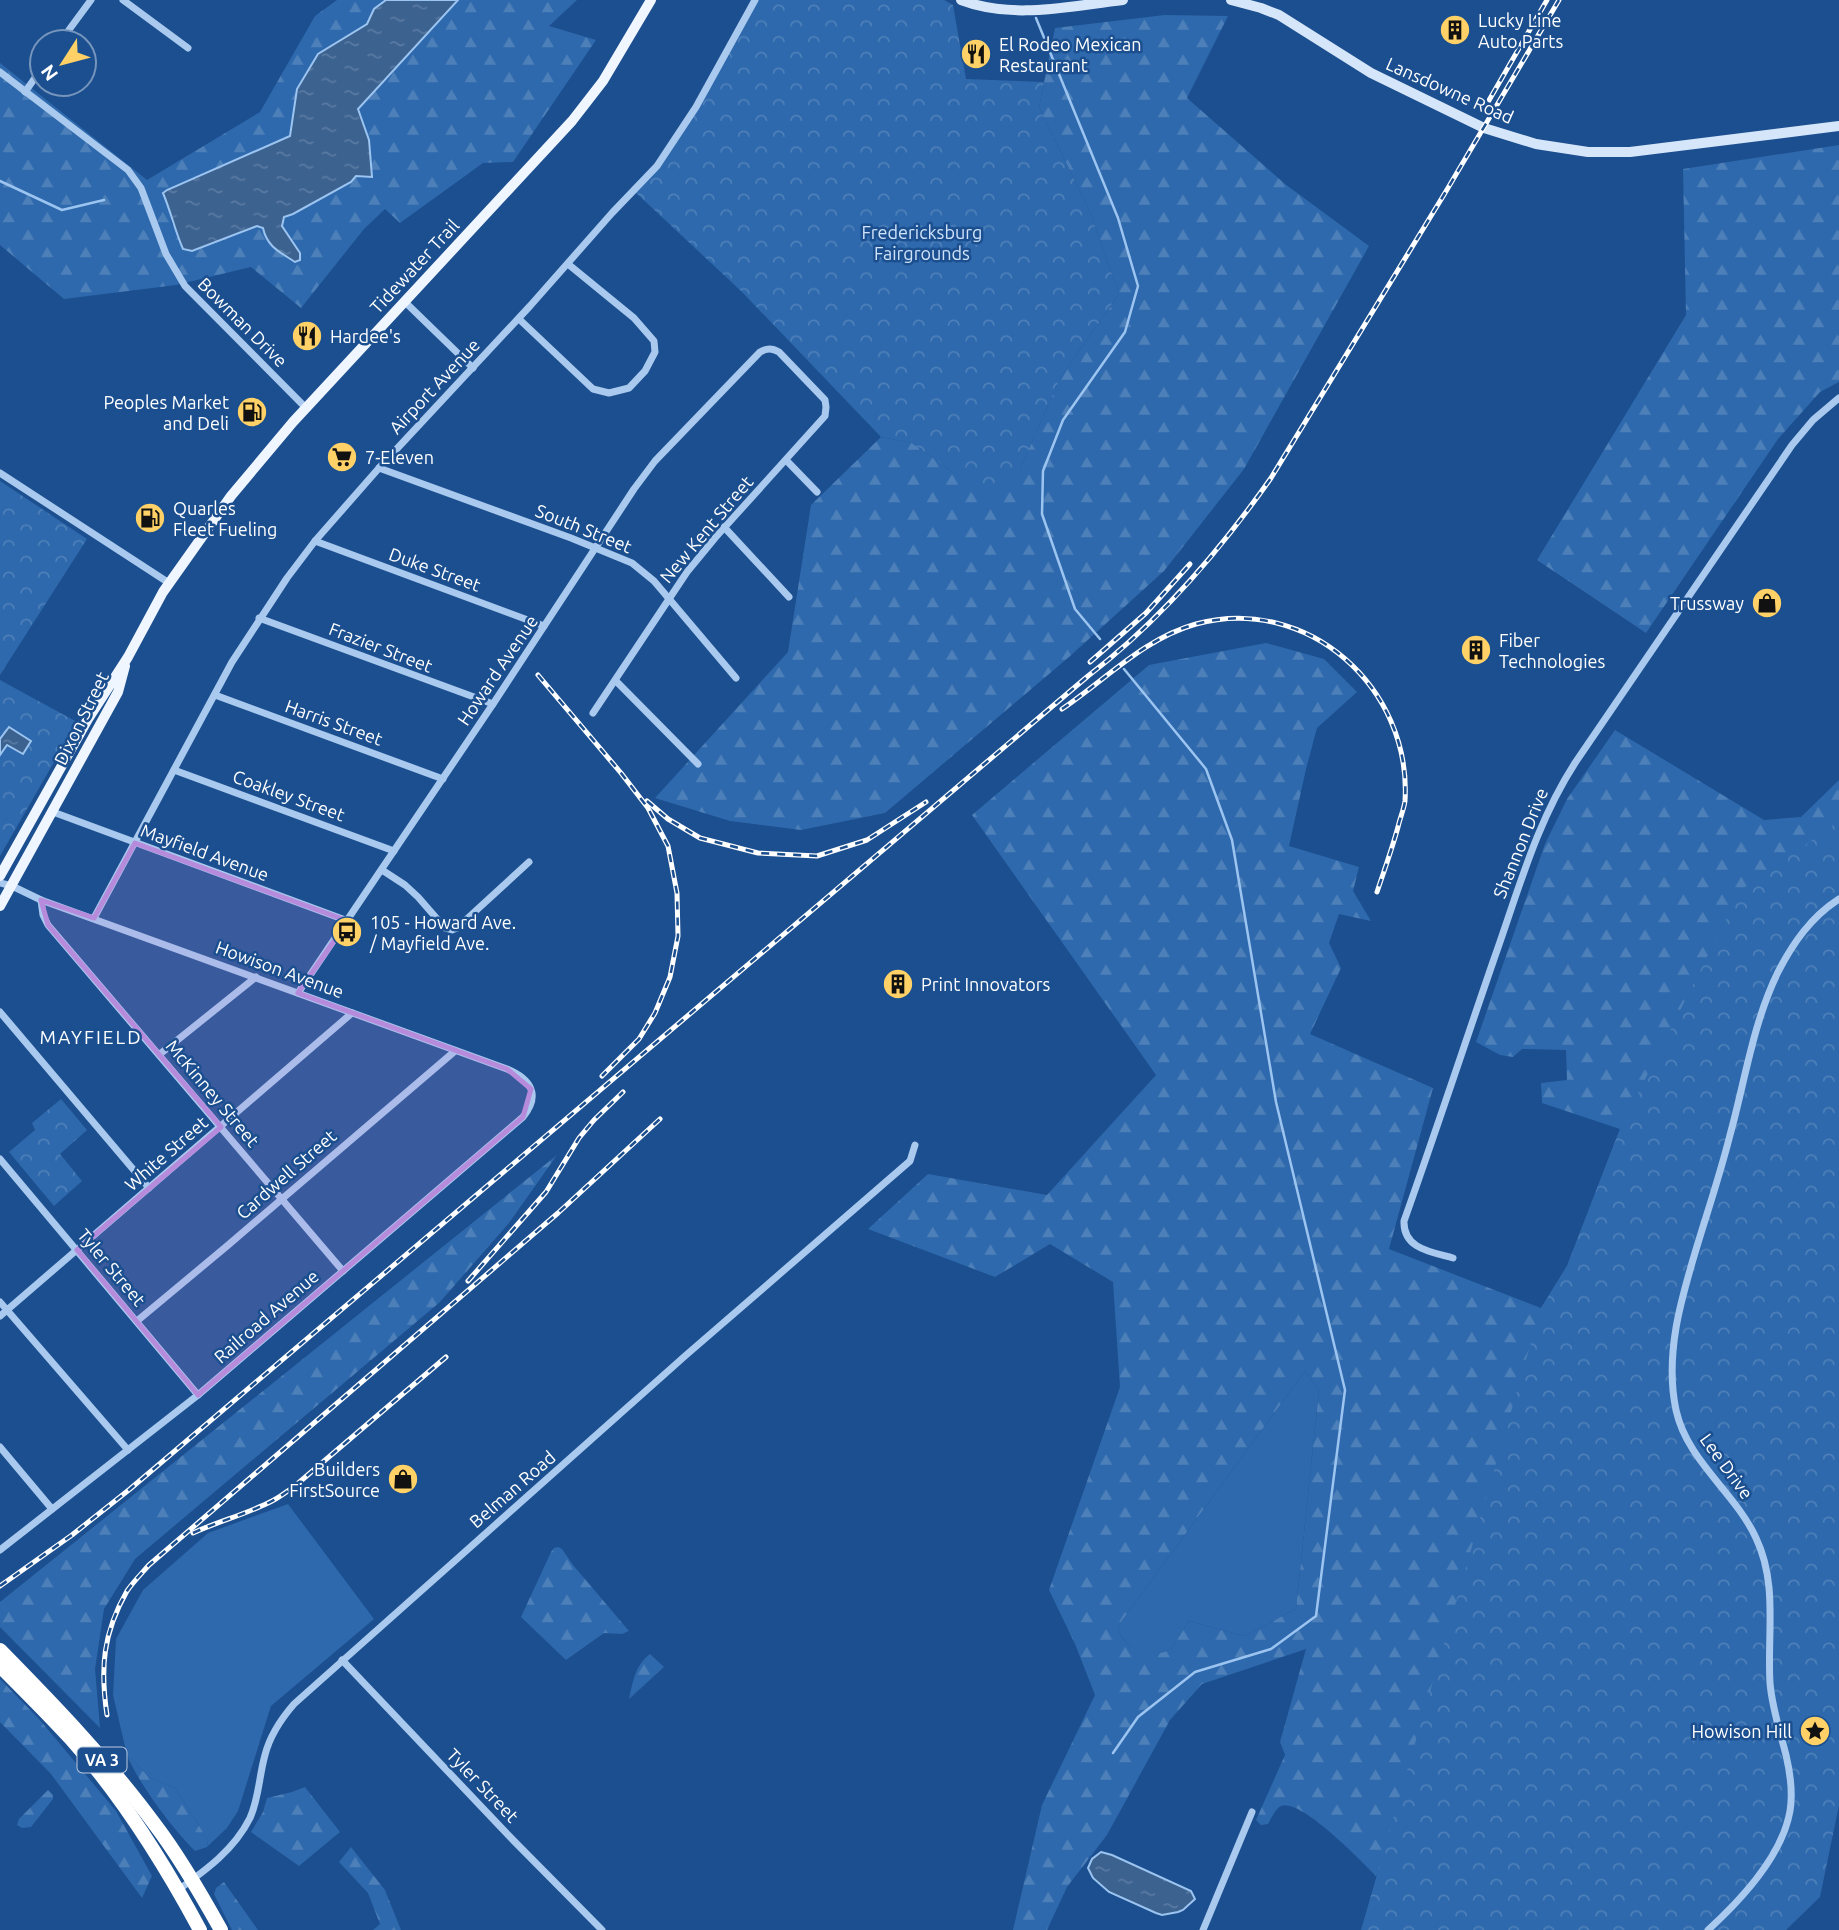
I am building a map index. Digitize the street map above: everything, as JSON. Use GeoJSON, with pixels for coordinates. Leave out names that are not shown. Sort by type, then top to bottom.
{"type":"FeatureCollection","features":[{"type":"Feature","properties":{"kind":"highway","name":"VA 3"},"geometry":{"type":"LineString","coordinates":[[0,1650],[116,1775],[157,1827],[221,1930]]}},
{"type":"Feature","properties":{"kind":"highway","name":"VA 3"},"geometry":{"type":"LineString","coordinates":[[0,1666],[72,1741],[139,1828],[200,1930]]}},
{"type":"Feature","properties":{"kind":"main road","name":"Tidewater Trail"},"geometry":{"type":"LineString","coordinates":[[128,657],[169,583],[230,496],[306,408],[586,103],[615,62],[651,0]]}},
{"type":"Feature","properties":{"kind":"main road"},"geometry":{"type":"LineString","coordinates":[[961,0],[987,8],[1021,12],[1123,0]]}},
{"type":"Feature","properties":{"kind":"main road","name":"Lansdowne Road"},"geometry":{"type":"LineString","coordinates":[[1231,0],[1279,15],[1371,74],[1484,128],[1536,144],[1588,152],[1630,152],[1839,126]]}},
{"type":"Feature","properties":{"kind":"main road","name":"Dixon Street"},"geometry":{"type":"LineString","coordinates":[[3,877],[53,812],[118,692],[128,657]]}},
{"type":"Feature","properties":{"kind":"main road","name":"Dixon Street"},"geometry":{"type":"LineString","coordinates":[[0,906],[3,877],[88,719],[128,657]]}},
{"type":"Feature","properties":{"kind":"street"},"geometry":{"type":"LineString","coordinates":[[70,28],[91,0]]}},
{"type":"Feature","properties":{"kind":"street"},"geometry":{"type":"LineString","coordinates":[[123,0],[188,48]]}},
{"type":"Feature","properties":{"kind":"street","name":"Airport Avenue"},"geometry":{"type":"LineString","coordinates":[[94,918],[259,618],[315,541],[379,468],[657,166],[696,107],[752,1]]}},
{"type":"Feature","properties":{"kind":"street","name":"Bowman Drive"},"geometry":{"type":"LineString","coordinates":[[0,72],[128,170],[141,188],[166,254],[185,286],[306,408]]}},
{"type":"Feature","properties":{"kind":"street"},"geometry":{"type":"LineString","coordinates":[[25,92],[28,88]]}},
{"type":"Feature","properties":{"kind":"street"},"geometry":{"type":"LineString","coordinates":[[519,319],[593,389],[609,393],[629,388],[645,371],[655,352],[654,341],[634,318],[569,264]]}},
{"type":"Feature","properties":{"kind":"street"},"geometry":{"type":"LineString","coordinates":[[405,302],[473,368]]}},
{"type":"Feature","properties":{"kind":"street","name":"Howard Avenue"},"geometry":{"type":"LineString","coordinates":[[298,993],[493,705],[634,489],[655,461],[760,352],[770,348],[779,352],[821,396],[827,407],[825,416],[805,439]]}},
{"type":"Feature","properties":{"kind":"street","name":"Shannon Drive"},"geometry":{"type":"LineString","coordinates":[[1453,1258],[1420,1248],[1411,1242],[1405,1231],[1404,1221],[1546,814],[1575,763],[1792,445],[1813,420],[1839,398]]}},
{"type":"Feature","properties":{"kind":"street","name":"New Kent Street"},"geometry":{"type":"LineString","coordinates":[[593,713],[687,572],[724,527],[805,439]]}},
{"type":"Feature","properties":{"kind":"street"},"geometry":{"type":"LineString","coordinates":[[786,460],[817,492]]}},
{"type":"Feature","properties":{"kind":"street","name":"South Street"},"geometry":{"type":"LineString","coordinates":[[379,468],[625,560],[641,570],[669,598],[736,678]]}},
{"type":"Feature","properties":{"kind":"street"},"geometry":{"type":"LineString","coordinates":[[0,473],[169,583]]}},
{"type":"Feature","properties":{"kind":"street"},"geometry":{"type":"LineString","coordinates":[[724,527],[789,597]]}},
{"type":"Feature","properties":{"kind":"street","name":"Duke Street"},"geometry":{"type":"LineString","coordinates":[[315,541],[544,626]]}},
{"type":"Feature","properties":{"kind":"street","name":"Frazier Street"},"geometry":{"type":"LineString","coordinates":[[259,618],[493,705]]}},
{"type":"Feature","properties":{"kind":"street"},"geometry":{"type":"LineString","coordinates":[[616,681],[698,764]]}},
{"type":"Feature","properties":{"kind":"street","name":"Harris Street"},"geometry":{"type":"LineString","coordinates":[[215,695],[443,779]]}},
{"type":"Feature","properties":{"kind":"street","name":"Coakley Street"},"geometry":{"type":"LineString","coordinates":[[174,770],[394,851]]}},
{"type":"Feature","properties":{"kind":"street","name":"Mayfield Avenue"},"geometry":{"type":"LineString","coordinates":[[53,812],[348,920]]}},
{"type":"Feature","properties":{"kind":"street"},"geometry":{"type":"LineString","coordinates":[[382,870],[405,885],[445,928],[452,930],[529,862]]}},
{"type":"Feature","properties":{"kind":"street","name":"Howison Avenue"},"geometry":{"type":"LineString","coordinates":[[3,877],[41,900],[516,1073],[529,1083],[531,1089]]}},
{"type":"Feature","properties":{"kind":"street","name":"Lee Drive"},"geometry":{"type":"LineString","coordinates":[[1708,1930],[1746,1891],[1773,1854],[1788,1822],[1791,1790],[1770,1684],[1768,1571],[1757,1538],[1748,1522],[1696,1455],[1681,1428],[1673,1394],[1672,1374],[1677,1319],[1730,1137],[1759,1019],[1768,995],[1798,939],[1820,914],[1839,899]]}},
{"type":"Feature","properties":{"kind":"street","name":"McKinney Street"},"geometry":{"type":"LineString","coordinates":[[41,900],[43,915],[48,925],[344,1270]]}},
{"type":"Feature","properties":{"kind":"street"},"geometry":{"type":"LineString","coordinates":[[160,1054],[256,977]]}},
{"type":"Feature","properties":{"kind":"street"},"geometry":{"type":"LineString","coordinates":[[0,1012],[149,1188]]}},
{"type":"Feature","properties":{"kind":"street","name":"White Street"},"geometry":{"type":"LineString","coordinates":[[3,1313],[352,1013]]}},
{"type":"Feature","properties":{"kind":"street","name":"Cardwell Street"},"geometry":{"type":"LineString","coordinates":[[137,1321],[455,1051]]}},
{"type":"Feature","properties":{"kind":"street","name":"Railroad Avenue"},"geometry":{"type":"LineString","coordinates":[[0,1550],[198,1395],[523,1117],[530,1107],[531,1089]]}},
{"type":"Feature","properties":{"kind":"street","name":"Belman Road"},"geometry":{"type":"LineString","coordinates":[[178,1890],[227,1851],[241,1833],[255,1804],[267,1746],[282,1718],[294,1704],[910,1161],[915,1144]]}},
{"type":"Feature","properties":{"kind":"street","name":"Tyler Street"},"geometry":{"type":"LineString","coordinates":[[0,1159],[198,1395]]}},
{"type":"Feature","properties":{"kind":"street"},"geometry":{"type":"LineString","coordinates":[[0,1303],[3,1313],[128,1450]]}},
{"type":"Feature","properties":{"kind":"street"},"geometry":{"type":"LineString","coordinates":[[0,1447],[52,1509]]}},
{"type":"Feature","properties":{"kind":"street","name":"Tyler Street"},"geometry":{"type":"LineString","coordinates":[[342,1660],[602,1930]]}},
{"type":"Feature","properties":{"kind":"street"},"geometry":{"type":"LineString","coordinates":[[1203,1930],[1252,1812]]}},
{"type":"Feature","properties":{"kind":"highlighted area"},"geometry":{"type":"Polygon","coordinates":[[[135,843],[348,921],[298,993],[507,1069],[531,1089],[523,1117],[198,1395],[77,1250],[221,1127],[48,925],[41,900],[94,918],[135,843]]]}},
{"type":"Feature","properties":{"kind":"green space"},"geometry":{"type":"Polygon","coordinates":[[[337,0],[386,0],[374,9],[367,24],[339,40],[297,89],[290,136],[163,193],[172,224],[192,251],[257,226],[300,253],[282,226],[284,217],[362,175],[369,140],[358,109],[458,0],[577,0],[549,26],[596,40],[513,162],[483,163],[400,223],[385,209],[364,229],[301,308],[251,267],[176,285],[64,299],[0,245],[0,63],[28,85],[28,98],[44,98],[147,180],[260,112],[315,16],[337,0]]]}},
{"type":"Feature","properties":{"kind":"green space","name":"Fredericksburg Fairgrounds"},"geometry":{"type":"Polygon","coordinates":[[[755,0],[944,0],[953,5],[966,79],[1044,82],[1039,107],[1090,212],[1119,294],[1060,378],[1020,469],[1001,494],[954,473],[912,443],[881,437],[742,292],[634,191],[670,149],[755,0]]]}},
{"type":"Feature","properties":{"kind":"green space"},"geometry":{"type":"Polygon","coordinates":[[[1165,15],[1228,16],[1187,98],[1285,184],[1369,246],[1244,469],[1164,571],[1069,657],[885,813],[801,830],[730,821],[655,798],[788,652],[811,505],[881,437],[912,443],[954,473],[1020,469],[1060,378],[1119,294],[1090,212],[1039,107],[1055,28],[1165,15]]]}},
{"type":"Feature","properties":{"kind":"green space"},"geometry":{"type":"Polygon","coordinates":[[[1839,145],[1839,382],[1820,392],[1778,439],[1646,633],[1537,560],[1686,315],[1683,169],[1839,145]]]}},
{"type":"Feature","properties":{"kind":"green space"},"geometry":{"type":"Polygon","coordinates":[[[0,481],[87,539],[0,675],[0,481]]]}},
{"type":"Feature","properties":{"kind":"green space"},"geometry":{"type":"Polygon","coordinates":[[[1266,643],[1324,659],[1357,692],[1317,728],[1289,846],[1359,867],[1353,891],[1371,921],[1339,914],[1329,943],[1341,968],[1310,1034],[1433,1088],[1389,1249],[1541,1308],[1567,1266],[1620,1129],[1542,1103],[1541,1083],[1567,1080],[1566,1050],[1522,1049],[1513,1057],[1500,1055],[1476,1042],[1545,844],[1567,799],[1615,730],[1764,820],[1801,817],[1839,780],[1839,1338],[1376,1876],[1331,1833],[1290,1806],[1281,1806],[1268,1824],[1261,1825],[1256,1820],[1285,1755],[1280,1742],[1306,1649],[1202,1684],[1170,1720],[1107,1835],[1067,1887],[1047,1930],[1013,1930],[1042,1805],[1095,1695],[1075,1644],[1049,1590],[1120,1387],[1113,1282],[1050,1244],[995,1277],[868,1229],[928,1174],[1047,1195],[1156,1075],[972,815],[1149,665],[1266,643]],[[1305,1371],[1118,1626],[1122,1637],[1130,1646],[1153,1654],[1171,1649],[1189,1621],[1244,1636],[1296,1609],[1319,1390],[1305,1371]]]}},
{"type":"Feature","properties":{"kind":"green space"},"geometry":{"type":"Polygon","coordinates":[[[0,680],[77,722],[0,856],[0,680]]]}},
{"type":"Feature","properties":{"kind":"green space"},"geometry":{"type":"Polygon","coordinates":[[[1839,821],[1839,1805],[1820,1897],[1786,1930],[1361,1930],[1541,1308],[1567,1266],[1620,1129],[1741,890],[1839,821]]]}},
{"type":"Feature","properties":{"kind":"green space"},"geometry":{"type":"Polygon","coordinates":[[[61,1099],[87,1130],[60,1154],[82,1181],[54,1206],[9,1152],[35,1130],[32,1123],[61,1099]]]}},
{"type":"Feature","properties":{"kind":"green space"},"geometry":{"type":"Polygon","coordinates":[[[557,1155],[509,1223],[440,1302],[135,1559],[104,1609],[95,1669],[100,1728],[0,1627],[0,1602],[557,1155]]]}},
{"type":"Feature","properties":{"kind":"green space"},"geometry":{"type":"Polygon","coordinates":[[[1305,1371],[1319,1390],[1296,1609],[1244,1636],[1189,1621],[1171,1649],[1153,1655],[1136,1649],[1125,1642],[1118,1626],[1305,1371]]]}},
{"type":"Feature","properties":{"kind":"green space"},"geometry":{"type":"Polygon","coordinates":[[[288,1504],[374,1619],[271,1706],[238,1811],[227,1828],[207,1847],[208,1840],[175,1788],[150,1778],[127,1755],[113,1695],[116,1639],[143,1590],[208,1533],[288,1504]]]}},
{"type":"Feature","properties":{"kind":"green space"},"geometry":{"type":"Polygon","coordinates":[[[558,1547],[629,1631],[622,1634],[604,1633],[566,1660],[521,1617],[551,1552],[558,1547]]]}},
{"type":"Feature","properties":{"kind":"green space"},"geometry":{"type":"Polygon","coordinates":[[[650,1654],[664,1667],[629,1699],[638,1669],[650,1654]]]}},
{"type":"Feature","properties":{"kind":"green space"},"geometry":{"type":"Polygon","coordinates":[[[0,1679],[39,1719],[116,1811],[152,1876],[142,1898],[51,1774],[0,1722],[0,1679]]]}},
{"type":"Feature","properties":{"kind":"green space"},"geometry":{"type":"Polygon","coordinates":[[[127,1755],[150,1778],[175,1788],[208,1840],[207,1847],[195,1851],[186,1841],[148,1792],[127,1755]]]}},
{"type":"Feature","properties":{"kind":"green space"},"geometry":{"type":"Polygon","coordinates":[[[305,1787],[340,1832],[299,1866],[251,1832],[263,1812],[267,1798],[305,1787]]]}},
{"type":"Feature","properties":{"kind":"green space"},"geometry":{"type":"Polygon","coordinates":[[[48,1790],[53,1799],[31,1827],[22,1828],[17,1825],[19,1819],[48,1790]]]}},
{"type":"Feature","properties":{"kind":"green space"},"geometry":{"type":"Polygon","coordinates":[[[351,1847],[385,1890],[401,1930],[373,1930],[380,1924],[368,1893],[339,1862],[351,1847]]]}},
{"type":"Feature","properties":{"kind":"green space"},"geometry":{"type":"Polygon","coordinates":[[[224,1882],[258,1930],[232,1930],[214,1894],[216,1888],[224,1882]]]}},
{"type":"Feature","properties":{"kind":"water"},"geometry":{"type":"Polygon","coordinates":[[[386,0],[458,0],[358,109],[369,140],[372,177],[356,176],[351,182],[284,217],[282,226],[300,253],[300,260],[295,262],[275,248],[263,228],[257,226],[192,251],[183,249],[163,193],[290,136],[297,89],[318,54],[367,24],[374,9],[386,0]]]}},
{"type":"Feature","properties":{"kind":"water"},"geometry":{"type":"Polygon","coordinates":[[[9,727],[31,741],[23,754],[7,745],[0,755],[0,739],[9,727]]]}},
{"type":"Feature","properties":{"kind":"water"},"geometry":{"type":"Polygon","coordinates":[[[1101,1852],[1191,1891],[1195,1899],[1183,1910],[1162,1915],[1109,1892],[1093,1878],[1088,1868],[1092,1859],[1101,1852]]]}},
{"type":"Feature","properties":{"kind":"waterway"},"geometry":{"type":"LineString","coordinates":[[1036,18],[1118,218],[1138,286],[1125,332],[1063,420],[1043,471],[1042,514],[1075,609],[1100,639]]}},
{"type":"Feature","properties":{"kind":"waterway"},"geometry":{"type":"LineString","coordinates":[[0,181],[62,210],[104,200]]}},
{"type":"Feature","properties":{"kind":"waterway"},"geometry":{"type":"LineString","coordinates":[[1113,1753],[1138,1717],[1195,1672],[1271,1649],[1316,1616],[1345,1390],[1276,1102],[1232,840],[1206,769],[1124,669]]}},
{"type":"Feature","properties":{"kind":"railway"},"geometry":{"type":"LineString","coordinates":[[1484,109],[1547,0]]}},
{"type":"Feature","properties":{"kind":"railway"},"geometry":{"type":"LineString","coordinates":[[0,1586],[72,1535],[130,1489],[1114,655],[1164,609],[1209,559],[1271,478],[1559,0]]}},
{"type":"Feature","properties":{"kind":"railway"},"geometry":{"type":"LineString","coordinates":[[1090,662],[1146,613],[1190,564]]}},
{"type":"Feature","properties":{"kind":"railway"},"geometry":{"type":"LineString","coordinates":[[1062,709],[1143,649],[1177,630],[1196,624],[1237,618],[1277,623],[1313,637],[1345,659],[1371,687],[1391,721],[1403,760],[1405,801],[1377,892]]}},
{"type":"Feature","properties":{"kind":"railway"},"geometry":{"type":"LineString","coordinates":[[538,675],[648,808],[668,846],[677,893],[678,936],[670,977],[655,1013],[639,1039],[602,1076]]}},
{"type":"Feature","properties":{"kind":"railway"},"geometry":{"type":"LineString","coordinates":[[647,801],[668,819],[700,838],[758,853],[817,856],[867,840],[926,802]]}},
{"type":"Feature","properties":{"kind":"railway"},"geometry":{"type":"LineString","coordinates":[[468,1281],[546,1192],[579,1138],[623,1092]]}},
{"type":"Feature","properties":{"kind":"railway"},"geometry":{"type":"LineString","coordinates":[[107,1715],[104,1666],[108,1636],[127,1591],[149,1565],[558,1213],[660,1119]]}},
{"type":"Feature","properties":{"kind":"railway"},"geometry":{"type":"LineString","coordinates":[[193,1533],[262,1506],[284,1494],[446,1357]]}},
{"type":"Feature","properties":{"kind":"place","name":"Lucky Line Auto Parts"},"geometry":{"type":"Point","coordinates":[1455,30]}},
{"type":"Feature","properties":{"kind":"place","name":"El Rodeo Mexican Restaurant"},"geometry":{"type":"Point","coordinates":[976,54]}},
{"type":"Feature","properties":{"kind":"place","name":"Hardee's"},"geometry":{"type":"Point","coordinates":[307,336]}},
{"type":"Feature","properties":{"kind":"place","name":"Peoples Market and Deli"},"geometry":{"type":"Point","coordinates":[252,412]}},
{"type":"Feature","properties":{"kind":"place","name":"7-Eleven"},"geometry":{"type":"Point","coordinates":[342,457]}},
{"type":"Feature","properties":{"kind":"place","name":"Quarles Fleet Fueling"},"geometry":{"type":"Point","coordinates":[150,518]}},
{"type":"Feature","properties":{"kind":"place","name":"Trussway"},"geometry":{"type":"Point","coordinates":[1767,603]}},
{"type":"Feature","properties":{"kind":"place","name":"Fiber Technologies"},"geometry":{"type":"Point","coordinates":[1476,650]}},
{"type":"Feature","properties":{"kind":"place","name":"105 - Howard Ave. / Mayfield Ave."},"geometry":{"type":"Point","coordinates":[347,932]}},
{"type":"Feature","properties":{"kind":"place","name":"Print Innovators"},"geometry":{"type":"Point","coordinates":[898,984]}},
{"type":"Feature","properties":{"kind":"place","name":"Builders FirstSource"},"geometry":{"type":"Point","coordinates":[403,1479]}},
{"type":"Feature","properties":{"kind":"place","name":"Howison Hill"},"geometry":{"type":"Point","coordinates":[1815,1731]}},
{"type":"Feature","properties":{"kind":"district","name":"MAYFIELD"},"geometry":{"type":"Point","coordinates":[91,1037]}}]}
